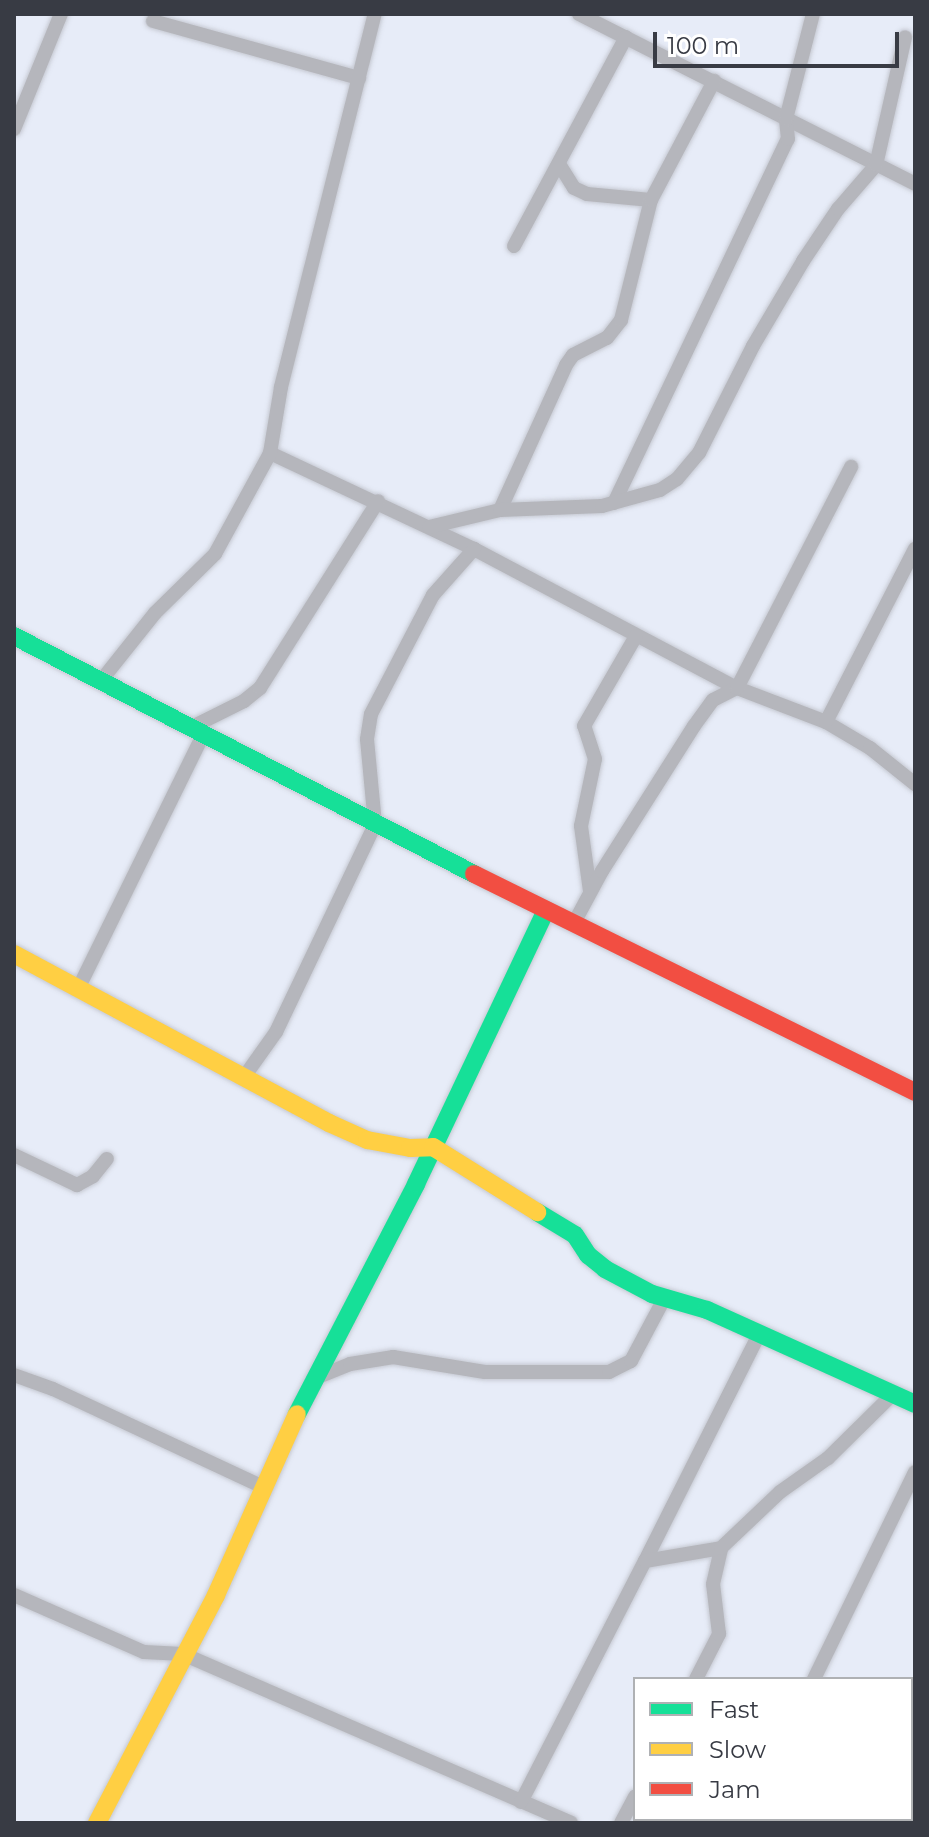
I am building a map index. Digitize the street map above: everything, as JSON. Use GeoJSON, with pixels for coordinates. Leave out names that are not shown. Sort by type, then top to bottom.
{"type":"FeatureCollection","features":[{"type":"Feature","properties":{"kind":"street"},"geometry":{"type":"LineString","coordinates":[[14,129],[61,14]]}},
{"type":"Feature","properties":{"kind":"street"},"geometry":{"type":"LineString","coordinates":[[100,682],[155,613],[215,554],[270,453],[281,387],[375,14]]}},
{"type":"Feature","properties":{"kind":"street"},"geometry":{"type":"LineString","coordinates":[[579,14],[915,184]]}},
{"type":"Feature","properties":{"kind":"street"},"geometry":{"type":"LineString","coordinates":[[614,503],[788,139],[786,119],[813,14]]}},
{"type":"Feature","properties":{"kind":"street"},"geometry":{"type":"LineString","coordinates":[[153,21],[359,78]]}},
{"type":"Feature","properties":{"kind":"street"},"geometry":{"type":"LineString","coordinates":[[514,246],[626,37]]}},
{"type":"Feature","properties":{"kind":"street"},"geometry":{"type":"LineString","coordinates":[[429,527],[500,510],[614,503],[660,490],[689,466],[803,261],[838,209],[876,165],[905,37]]}},
{"type":"Feature","properties":{"kind":"street"},"geometry":{"type":"LineString","coordinates":[[500,510],[566,365],[573,355],[607,338],[621,320],[651,200],[714,81]]}},
{"type":"Feature","properties":{"kind":"street"},"geometry":{"type":"LineString","coordinates":[[559,164],[566,180],[587,194],[651,200]]}},
{"type":"Feature","properties":{"kind":"street"},"geometry":{"type":"LineString","coordinates":[[270,453],[378,501],[474,549],[737,688],[826,722],[870,748],[915,784]]}},
{"type":"Feature","properties":{"kind":"street"},"geometry":{"type":"LineString","coordinates":[[574,923],[590,891],[713,700],[737,688],[851,467]]}},
{"type":"Feature","properties":{"kind":"street"},"geometry":{"type":"LineString","coordinates":[[79,987],[196,732],[260,688],[378,501]]}},
{"type":"Feature","properties":{"kind":"street"},"geometry":{"type":"LineString","coordinates":[[244,1077],[276,1032],[375,824],[367,725],[433,595],[474,549]]}},
{"type":"Feature","properties":{"kind":"street"},"geometry":{"type":"LineString","coordinates":[[826,722],[915,549]]}},
{"type":"Feature","properties":{"kind":"street"},"geometry":{"type":"LineString","coordinates":[[14,636],[375,824],[915,1092]]}},
{"type":"Feature","properties":{"kind":"street"},"geometry":{"type":"LineString","coordinates":[[590,891],[581,826],[595,759],[584,726],[636,636]]}},
{"type":"Feature","properties":{"kind":"street"},"geometry":{"type":"LineString","coordinates":[[97,1823],[216,1595],[313,1379],[376,1264],[546,910]]}},
{"type":"Feature","properties":{"kind":"street"},"geometry":{"type":"LineString","coordinates":[[14,954],[367,1140],[410,1148],[433,1147],[575,1235],[588,1255],[605,1269],[664,1299],[707,1310],[915,1404]]}},
{"type":"Feature","properties":{"kind":"street"},"geometry":{"type":"LineString","coordinates":[[14,1155],[77,1185],[93,1176],[107,1159]]}},
{"type":"Feature","properties":{"kind":"street"},"geometry":{"type":"LineString","coordinates":[[313,1379],[350,1364],[393,1357],[485,1372],[609,1372],[631,1361],[664,1299]]}},
{"type":"Feature","properties":{"kind":"street"},"geometry":{"type":"LineString","coordinates":[[521,1802],[759,1334]]}},
{"type":"Feature","properties":{"kind":"street"},"geometry":{"type":"LineString","coordinates":[[14,1375],[53,1389],[265,1488]]}},
{"type":"Feature","properties":{"kind":"street"},"geometry":{"type":"LineString","coordinates":[[645,1561],[721,1548],[780,1492],[828,1458],[893,1394]]}},
{"type":"Feature","properties":{"kind":"street"},"geometry":{"type":"LineString","coordinates":[[815,1677],[915,1472]]}},
{"type":"Feature","properties":{"kind":"street"},"geometry":{"type":"LineString","coordinates":[[697,1677],[719,1634],[713,1584],[721,1548]]}},
{"type":"Feature","properties":{"kind":"street"},"geometry":{"type":"LineString","coordinates":[[14,1595],[144,1652],[183,1654],[571,1823]]}},
{"type":"Feature","properties":{"kind":"street"},"geometry":{"type":"LineString","coordinates":[[621,1823],[633,1801]]}},
{"type":"Feature","properties":{"kind":"traffic: fast"},"geometry":{"type":"LineString","coordinates":[[14,636],[474,874]]}},
{"type":"Feature","properties":{"kind":"traffic: fast"},"geometry":{"type":"LineString","coordinates":[[297,1414],[416,1184],[546,910]]}},
{"type":"Feature","properties":{"kind":"traffic: fast"},"geometry":{"type":"LineString","coordinates":[[537,1212],[575,1235],[588,1255],[605,1269],[652,1294],[707,1310],[915,1404]]}},
{"type":"Feature","properties":{"kind":"traffic: slow"},"geometry":{"type":"LineString","coordinates":[[14,954],[329,1123],[367,1140],[410,1148],[433,1147],[537,1212]]}},
{"type":"Feature","properties":{"kind":"traffic: slow"},"geometry":{"type":"LineString","coordinates":[[97,1823],[216,1595],[297,1414]]}},
{"type":"Feature","properties":{"kind":"traffic: jam"},"geometry":{"type":"LineString","coordinates":[[474,874],[915,1092]]}}]}
